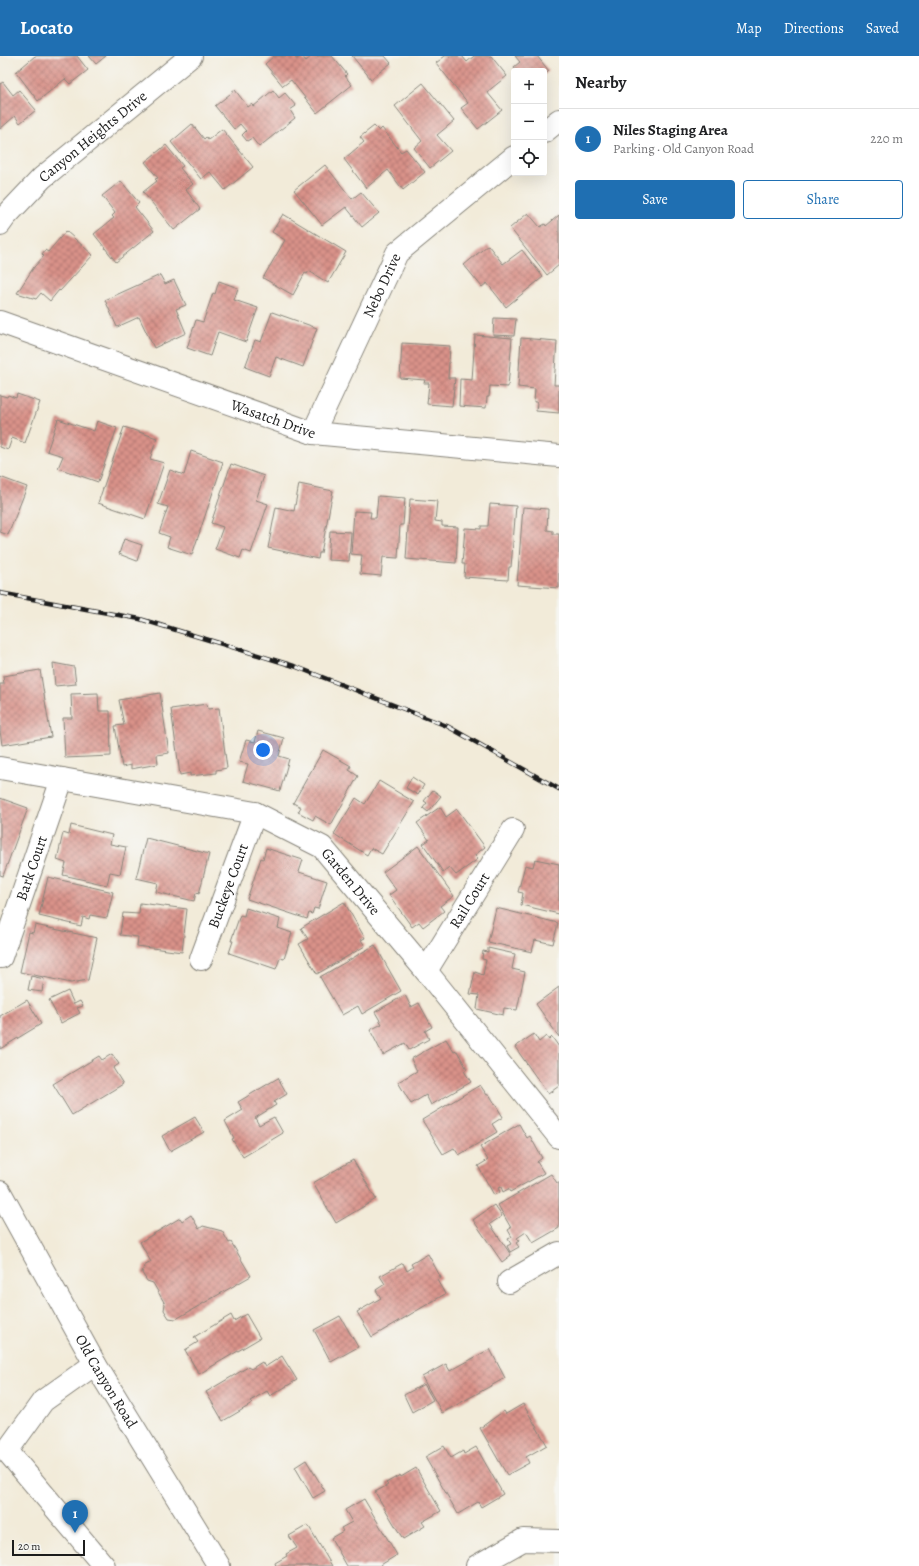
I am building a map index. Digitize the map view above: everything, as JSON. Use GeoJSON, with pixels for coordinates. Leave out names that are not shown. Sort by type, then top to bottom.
{"type":"FeatureCollection","features":[{"type":"Feature","properties":{"kind":"street","name":"Canyon Heights Drive"},"geometry":{"type":"LineString","coordinates":[[0,224],[5,216],[42,178],[191,56]]}},
{"type":"Feature","properties":{"kind":"street"},"geometry":{"type":"LineString","coordinates":[[547,130],[559,120]]}},
{"type":"Feature","properties":{"kind":"street","name":"Nebo Drive"},"geometry":{"type":"LineString","coordinates":[[313,433],[397,253],[511,159]]}},
{"type":"Feature","properties":{"kind":"street","name":"Wasatch Drive"},"geometry":{"type":"LineString","coordinates":[[0,322],[313,433],[559,456]]}},
{"type":"Feature","properties":{"kind":"street","name":"Garden Drive"},"geometry":{"type":"LineString","coordinates":[[0,768],[255,813],[322,847],[426,971],[559,1136]]}},
{"type":"Feature","properties":{"kind":"street","name":"Bark Court"},"geometry":{"type":"LineString","coordinates":[[1,957],[62,780]]}},
{"type":"Feature","properties":{"kind":"street","name":"Buckeye Court"},"geometry":{"type":"LineString","coordinates":[[201,959],[255,813]]}},
{"type":"Feature","properties":{"kind":"street","name":"Rail Court"},"geometry":{"type":"LineString","coordinates":[[426,971],[512,830]]}},
{"type":"Feature","properties":{"kind":"street","name":"Old Canyon Road"},"geometry":{"type":"LineString","coordinates":[[0,1192],[94,1364],[219,1566]]}},
{"type":"Feature","properties":{"kind":"street"},"geometry":{"type":"LineString","coordinates":[[509,1282],[559,1252]]}},
{"type":"Feature","properties":{"kind":"street"},"geometry":{"type":"LineString","coordinates":[[94,1364],[44,1401],[7,1451],[104,1566]]}},
{"type":"Feature","properties":{"kind":"street"},"geometry":{"type":"LineString","coordinates":[[477,1566],[523,1540],[559,1541]]}},
{"type":"Feature","properties":{"kind":"building"},"geometry":{"type":"Polygon","coordinates":[[[35,56],[77,56],[88,70],[70,84],[65,79],[38,101],[16,72],[35,56]]]}},
{"type":"Feature","properties":{"kind":"building"},"geometry":{"type":"Polygon","coordinates":[[[89,56],[106,56],[96,64],[89,56]]]}},
{"type":"Feature","properties":{"kind":"building"},"geometry":{"type":"Polygon","coordinates":[[[274,56],[294,56],[296,59],[302,56],[306,61],[312,56],[332,56],[347,74],[345,76],[352,85],[317,113],[291,80],[283,86],[265,64],[274,56]]]}},
{"type":"Feature","properties":{"kind":"building"},"geometry":{"type":"Polygon","coordinates":[[[352,56],[385,56],[391,63],[371,79],[352,56]]]}},
{"type":"Feature","properties":{"kind":"building"},"geometry":{"type":"Polygon","coordinates":[[[445,56],[462,56],[467,62],[474,56],[491,56],[507,76],[487,92],[502,110],[478,129],[461,108],[468,103],[436,63],[445,56]]]}},
{"type":"Feature","properties":{"kind":"building"},"geometry":{"type":"Polygon","coordinates":[[[515,56],[537,56],[547,68],[515,68],[514,67],[520,62],[515,56]]]}},
{"type":"Feature","properties":{"kind":"building"},"geometry":{"type":"Polygon","coordinates":[[[3,82],[13,95],[19,90],[36,110],[20,123],[15,116],[0,129],[0,84],[3,82]]]}},
{"type":"Feature","properties":{"kind":"building"},"geometry":{"type":"Polygon","coordinates":[[[423,83],[454,121],[437,135],[451,151],[430,168],[414,148],[422,141],[395,106],[423,83]]]}},
{"type":"Feature","properties":{"kind":"building"},"geometry":{"type":"Polygon","coordinates":[[[235,90],[248,107],[252,104],[253,107],[273,90],[279,98],[285,93],[296,106],[290,110],[295,118],[259,147],[252,138],[247,141],[242,135],[246,131],[240,124],[234,129],[215,106],[235,90]]]}},
{"type":"Feature","properties":{"kind":"building"},"geometry":{"type":"Polygon","coordinates":[[[192,124],[204,139],[206,137],[208,140],[222,129],[253,167],[225,190],[210,172],[201,179],[171,142],[192,124]]]}},
{"type":"Feature","properties":{"kind":"building"},"geometry":{"type":"Polygon","coordinates":[[[374,126],[379,131],[382,128],[401,152],[406,149],[425,172],[403,190],[388,170],[366,188],[344,159],[364,142],[360,137],[374,126]]]}},
{"type":"Feature","properties":{"kind":"building"},"geometry":{"type":"Polygon","coordinates":[[[166,145],[183,166],[180,168],[193,184],[186,190],[200,209],[174,230],[143,192],[157,181],[155,179],[158,178],[145,162],[166,145]]]}},
{"type":"Feature","properties":{"kind":"building"},"geometry":{"type":"Polygon","coordinates":[[[325,165],[352,199],[361,192],[379,213],[362,227],[346,207],[322,225],[294,190],[325,165]]]}},
{"type":"Feature","properties":{"kind":"building"},"geometry":{"type":"Polygon","coordinates":[[[121,181],[139,203],[135,207],[154,231],[116,262],[94,234],[114,218],[112,216],[115,213],[102,196],[121,181]]]}},
{"type":"Feature","properties":{"kind":"building"},"geometry":{"type":"Polygon","coordinates":[[[528,213],[540,227],[545,224],[546,226],[559,215],[559,265],[547,275],[510,228],[528,213]]]}},
{"type":"Feature","properties":{"kind":"building"},"geometry":{"type":"Polygon","coordinates":[[[283,214],[346,252],[328,283],[309,271],[307,274],[305,273],[293,295],[263,278],[285,240],[272,232],[283,214]]]}},
{"type":"Feature","properties":{"kind":"building"},"geometry":{"type":"Polygon","coordinates":[[[66,231],[93,255],[50,301],[41,293],[36,299],[17,293],[34,267],[44,256],[42,254],[45,250],[48,252],[66,231]]]}},
{"type":"Feature","properties":{"kind":"building"},"geometry":{"type":"Polygon","coordinates":[[[488,245],[503,264],[522,250],[543,277],[506,307],[487,283],[482,287],[464,265],[488,245]]]}},
{"type":"Feature","properties":{"kind":"building"},"geometry":{"type":"Polygon","coordinates":[[[160,275],[165,284],[174,280],[186,305],[176,309],[186,333],[154,348],[139,317],[117,327],[105,300],[160,275]]]}},
{"type":"Feature","properties":{"kind":"building"},"geometry":{"type":"Polygon","coordinates":[[[219,281],[238,288],[234,300],[258,308],[246,342],[218,332],[210,356],[187,348],[196,320],[203,322],[213,293],[215,294],[219,281]]]}},
{"type":"Feature","properties":{"kind":"building"},"geometry":{"type":"Polygon","coordinates":[[[272,312],[317,328],[303,367],[276,357],[269,376],[245,367],[255,340],[261,342],[272,312]]]}},
{"type":"Feature","properties":{"kind":"building"},"geometry":{"type":"Polygon","coordinates":[[[494,318],[516,319],[514,336],[493,335],[494,318]]]}},
{"type":"Feature","properties":{"kind":"building"},"geometry":{"type":"Polygon","coordinates":[[[475,335],[512,338],[508,387],[490,386],[486,408],[459,406],[460,379],[472,380],[475,335]]]}},
{"type":"Feature","properties":{"kind":"building"},"geometry":{"type":"Polygon","coordinates":[[[521,338],[557,341],[554,385],[559,385],[559,413],[536,411],[537,402],[534,402],[535,389],[518,387],[521,338]]]}},
{"type":"Feature","properties":{"kind":"building"},"geometry":{"type":"Polygon","coordinates":[[[402,343],[450,346],[448,378],[455,378],[452,406],[427,404],[429,383],[424,383],[425,380],[400,378],[402,343]]]}},
{"type":"Feature","properties":{"kind":"building"},"geometry":{"type":"Polygon","coordinates":[[[17,394],[40,402],[25,443],[12,438],[8,450],[0,447],[0,395],[7,397],[8,395],[16,398],[17,394]]]}},
{"type":"Feature","properties":{"kind":"building"},"geometry":{"type":"Polygon","coordinates":[[[58,419],[94,431],[97,421],[117,428],[98,482],[58,468],[63,456],[47,451],[58,419]]]}},
{"type":"Feature","properties":{"kind":"building"},"geometry":{"type":"Polygon","coordinates":[[[124,427],[157,438],[150,459],[164,463],[145,519],[98,503],[124,427]]]}},
{"type":"Feature","properties":{"kind":"building"},"geometry":{"type":"Polygon","coordinates":[[[191,451],[223,462],[192,555],[167,547],[170,537],[159,533],[168,507],[158,504],[170,470],[184,475],[191,451]]]}},
{"type":"Feature","properties":{"kind":"building"},"geometry":{"type":"Polygon","coordinates":[[[231,464],[264,476],[256,500],[268,504],[251,553],[243,550],[240,558],[215,549],[223,527],[211,523],[231,464]]]}},
{"type":"Feature","properties":{"kind":"building"},"geometry":{"type":"Polygon","coordinates":[[[0,477],[27,487],[8,535],[0,532],[0,477]]]}},
{"type":"Feature","properties":{"kind":"building"},"geometry":{"type":"Polygon","coordinates":[[[299,484],[333,491],[321,553],[319,553],[318,559],[268,548],[276,507],[294,511],[299,484]]]}},
{"type":"Feature","properties":{"kind":"building"},"geometry":{"type":"Polygon","coordinates":[[[378,496],[405,498],[403,525],[400,525],[398,558],[383,557],[381,576],[360,574],[362,555],[351,554],[354,511],[371,512],[370,518],[376,518],[378,496]]]}},
{"type":"Feature","properties":{"kind":"building"},"geometry":{"type":"Polygon","coordinates":[[[410,499],[437,501],[435,521],[442,522],[442,526],[458,527],[456,563],[406,559],[410,499]]]}},
{"type":"Feature","properties":{"kind":"building"},"geometry":{"type":"Polygon","coordinates":[[[490,504],[516,506],[511,567],[509,567],[508,580],[464,577],[465,564],[462,564],[465,528],[481,529],[481,526],[488,526],[490,504]]]}},
{"type":"Feature","properties":{"kind":"building"},"geometry":{"type":"Polygon","coordinates":[[[523,507],[548,509],[547,530],[553,531],[553,534],[559,534],[559,588],[517,585],[523,507]]]}},
{"type":"Feature","properties":{"kind":"building"},"geometry":{"type":"Polygon","coordinates":[[[330,531],[351,532],[349,561],[328,560],[330,531]]]}},
{"type":"Feature","properties":{"kind":"building"},"geometry":{"type":"Polygon","coordinates":[[[124,539],[142,545],[137,561],[119,554],[124,539]]]}},
{"type":"Feature","properties":{"kind":"building"},"geometry":{"type":"Polygon","coordinates":[[[53,663],[74,667],[76,684],[55,686],[53,663]]]}},
{"type":"Feature","properties":{"kind":"building"},"geometry":{"type":"Polygon","coordinates":[[[40,670],[51,737],[2,745],[0,731],[0,684],[4,684],[3,676],[40,670]]]}},
{"type":"Feature","properties":{"kind":"building"},"geometry":{"type":"Polygon","coordinates":[[[98,693],[99,711],[110,711],[111,756],[65,758],[63,718],[72,718],[71,694],[98,693]]]}},
{"type":"Feature","properties":{"kind":"building"},"geometry":{"type":"Polygon","coordinates":[[[160,693],[169,753],[157,755],[158,764],[131,769],[131,765],[122,767],[115,726],[124,725],[119,700],[160,693]]]}},
{"type":"Feature","properties":{"kind":"building"},"geometry":{"type":"Polygon","coordinates":[[[207,704],[208,709],[219,708],[227,768],[216,770],[216,773],[190,776],[190,773],[180,775],[171,709],[207,704]]]}},
{"type":"Feature","properties":{"kind":"building"},"geometry":{"type":"Polygon","coordinates":[[[258,731],[284,738],[279,756],[289,759],[280,791],[243,781],[248,764],[239,762],[246,740],[255,742],[258,731]]]}},
{"type":"Feature","properties":{"kind":"building"},"geometry":{"type":"Polygon","coordinates":[[[323,750],[351,766],[349,770],[358,776],[331,825],[315,816],[313,820],[298,812],[301,807],[293,803],[323,750]]]}},
{"type":"Feature","properties":{"kind":"building"},"geometry":{"type":"Polygon","coordinates":[[[412,777],[424,785],[418,795],[406,788],[412,777]]]}},
{"type":"Feature","properties":{"kind":"building"},"geometry":{"type":"Polygon","coordinates":[[[379,781],[414,802],[382,854],[371,848],[367,855],[334,834],[356,798],[365,804],[379,781]]]}},
{"type":"Feature","properties":{"kind":"building"},"geometry":{"type":"Polygon","coordinates":[[[433,790],[441,796],[428,812],[423,808],[427,803],[424,801],[433,790]]]}},
{"type":"Feature","properties":{"kind":"building"},"geometry":{"type":"Polygon","coordinates":[[[0,798],[28,808],[3,876],[0,875],[0,798]]]}},
{"type":"Feature","properties":{"kind":"building"},"geometry":{"type":"Polygon","coordinates":[[[440,807],[446,817],[457,809],[485,847],[475,855],[478,859],[456,875],[449,867],[443,872],[423,844],[429,840],[417,823],[440,807]]]}},
{"type":"Feature","properties":{"kind":"building"},"geometry":{"type":"Polygon","coordinates":[[[71,825],[112,835],[110,844],[126,847],[120,874],[110,872],[107,885],[63,875],[66,863],[57,860],[63,833],[69,835],[71,825]]]}},
{"type":"Feature","properties":{"kind":"building"},"geometry":{"type":"Polygon","coordinates":[[[146,838],[209,854],[199,894],[196,893],[194,901],[156,892],[158,883],[136,878],[146,838]]]}},
{"type":"Feature","properties":{"kind":"building"},"geometry":{"type":"Polygon","coordinates":[[[418,846],[454,896],[440,906],[444,911],[423,927],[419,922],[412,927],[389,895],[396,890],[383,872],[418,846]]]}},
{"type":"Feature","properties":{"kind":"building"},"geometry":{"type":"Polygon","coordinates":[[[266,848],[303,860],[299,872],[327,881],[318,909],[314,908],[312,914],[309,913],[307,919],[247,899],[266,848]]]}},
{"type":"Feature","properties":{"kind":"building"},"geometry":{"type":"Polygon","coordinates":[[[535,859],[559,864],[559,914],[521,905],[523,893],[518,892],[525,865],[533,867],[535,859]]]}},
{"type":"Feature","properties":{"kind":"building"},"geometry":{"type":"Polygon","coordinates":[[[48,877],[113,892],[107,918],[90,915],[89,919],[83,917],[81,926],[39,916],[48,877]]]}},
{"type":"Feature","properties":{"kind":"building"},"geometry":{"type":"Polygon","coordinates":[[[344,902],[365,938],[361,940],[365,946],[317,974],[299,944],[308,939],[301,928],[344,902]]]}},
{"type":"Feature","properties":{"kind":"building"},"geometry":{"type":"Polygon","coordinates":[[[140,903],[187,909],[182,952],[137,946],[138,937],[120,935],[123,913],[139,914],[140,903]]]}},
{"type":"Feature","properties":{"kind":"building"},"geometry":{"type":"Polygon","coordinates":[[[246,908],[280,919],[278,928],[292,933],[284,959],[280,958],[276,969],[229,953],[233,941],[231,941],[240,915],[244,916],[246,908]]]}},
{"type":"Feature","properties":{"kind":"building"},"geometry":{"type":"Polygon","coordinates":[[[496,908],[558,923],[553,944],[535,940],[532,952],[488,942],[496,908]]]}},
{"type":"Feature","properties":{"kind":"building"},"geometry":{"type":"Polygon","coordinates":[[[35,925],[97,938],[88,980],[71,983],[20,972],[29,932],[33,933],[35,925]]]}},
{"type":"Feature","properties":{"kind":"building"},"geometry":{"type":"Polygon","coordinates":[[[375,945],[401,991],[362,1014],[358,1006],[342,1015],[320,977],[375,945]]]}},
{"type":"Feature","properties":{"kind":"building"},"geometry":{"type":"Polygon","coordinates":[[[488,948],[515,954],[512,969],[525,972],[517,1010],[504,1008],[503,1015],[477,1009],[479,995],[470,994],[475,972],[483,975],[486,960],[482,959],[483,951],[488,952],[488,948]]]}},
{"type":"Feature","properties":{"kind":"building"},"geometry":{"type":"Polygon","coordinates":[[[31,976],[44,979],[42,992],[28,990],[31,976]]]}},
{"type":"Feature","properties":{"kind":"building"},"geometry":{"type":"Polygon","coordinates":[[[559,987],[559,1037],[536,1004],[559,987]]]}},
{"type":"Feature","properties":{"kind":"building"},"geometry":{"type":"Polygon","coordinates":[[[68,991],[74,1004],[80,1001],[83,1006],[77,1008],[80,1013],[61,1023],[49,1000],[68,991]]]}},
{"type":"Feature","properties":{"kind":"building"},"geometry":{"type":"Polygon","coordinates":[[[405,995],[411,1007],[419,1003],[432,1027],[425,1031],[429,1039],[409,1050],[405,1043],[383,1055],[370,1030],[382,1024],[375,1012],[405,995]]]}},
{"type":"Feature","properties":{"kind":"building"},"geometry":{"type":"Polygon","coordinates":[[[27,1000],[41,1024],[0,1049],[0,1016],[27,1000]]]}},
{"type":"Feature","properties":{"kind":"building"},"geometry":{"type":"Polygon","coordinates":[[[534,1034],[539,1042],[546,1036],[549,1040],[552,1037],[559,1047],[559,1086],[548,1094],[515,1047],[534,1034]]]}},
{"type":"Feature","properties":{"kind":"building"},"geometry":{"type":"Polygon","coordinates":[[[446,1039],[454,1052],[457,1051],[467,1069],[464,1071],[471,1082],[431,1105],[426,1095],[411,1104],[398,1082],[417,1071],[411,1059],[446,1039]]]}},
{"type":"Feature","properties":{"kind":"building"},"geometry":{"type":"Polygon","coordinates":[[[112,1054],[119,1064],[113,1068],[123,1084],[72,1115],[53,1084],[99,1056],[102,1060],[112,1054]]]}},
{"type":"Feature","properties":{"kind":"building"},"geometry":{"type":"Polygon","coordinates":[[[278,1078],[287,1094],[274,1102],[276,1105],[255,1118],[259,1125],[274,1117],[283,1133],[243,1157],[232,1139],[234,1138],[225,1121],[243,1110],[238,1102],[278,1078]]]}},
{"type":"Feature","properties":{"kind":"building"},"geometry":{"type":"Polygon","coordinates":[[[480,1085],[487,1095],[489,1094],[503,1117],[492,1124],[497,1132],[459,1155],[454,1148],[443,1154],[422,1120],[480,1085]]]}},
{"type":"Feature","properties":{"kind":"building"},"geometry":{"type":"Polygon","coordinates":[[[195,1117],[204,1132],[170,1151],[162,1136],[195,1117]]]}},
{"type":"Feature","properties":{"kind":"building"},"geometry":{"type":"Polygon","coordinates":[[[519,1124],[527,1138],[530,1136],[542,1158],[537,1162],[544,1173],[510,1192],[508,1189],[503,1192],[501,1187],[498,1188],[500,1192],[494,1195],[478,1166],[488,1160],[480,1147],[519,1124]]]}},
{"type":"Feature","properties":{"kind":"building"},"geometry":{"type":"Polygon","coordinates":[[[353,1160],[376,1199],[336,1223],[313,1183],[353,1160]]]}},
{"type":"Feature","properties":{"kind":"building"},"geometry":{"type":"Polygon","coordinates":[[[551,1174],[557,1183],[559,1183],[559,1228],[533,1243],[526,1232],[517,1238],[519,1241],[516,1243],[519,1247],[510,1252],[507,1246],[511,1244],[508,1239],[512,1237],[508,1230],[511,1228],[498,1205],[551,1174]]]}},
{"type":"Feature","properties":{"kind":"building"},"geometry":{"type":"Polygon","coordinates":[[[494,1205],[502,1216],[490,1224],[511,1255],[502,1262],[473,1220],[494,1205]]]}},
{"type":"Feature","properties":{"kind":"building"},"geometry":{"type":"Polygon","coordinates":[[[191,1215],[199,1229],[203,1226],[222,1231],[229,1243],[231,1242],[251,1276],[176,1319],[169,1318],[164,1310],[165,1304],[153,1283],[147,1281],[142,1273],[144,1266],[151,1262],[140,1242],[180,1218],[182,1221],[191,1215]]]}},
{"type":"Feature","properties":{"kind":"building"},"geometry":{"type":"Polygon","coordinates":[[[428,1254],[441,1278],[437,1280],[445,1294],[372,1337],[357,1312],[381,1298],[376,1290],[385,1284],[380,1276],[403,1263],[407,1271],[413,1267],[411,1264],[428,1254]]]}},
{"type":"Feature","properties":{"kind":"building"},"geometry":{"type":"Polygon","coordinates":[[[246,1314],[260,1338],[199,1374],[185,1350],[198,1342],[194,1337],[231,1315],[234,1321],[246,1314]]]}},
{"type":"Feature","properties":{"kind":"building"},"geometry":{"type":"Polygon","coordinates":[[[340,1316],[358,1347],[331,1362],[314,1330],[340,1316]]]}},
{"type":"Feature","properties":{"kind":"building"},"geometry":{"type":"Polygon","coordinates":[[[490,1349],[505,1378],[442,1413],[422,1377],[446,1364],[450,1371],[490,1349]]]}},
{"type":"Feature","properties":{"kind":"building"},"geometry":{"type":"Polygon","coordinates":[[[282,1356],[297,1380],[270,1396],[267,1391],[250,1401],[252,1404],[223,1421],[206,1392],[248,1367],[251,1369],[262,1362],[265,1367],[282,1356]]]}},
{"type":"Feature","properties":{"kind":"building"},"geometry":{"type":"Polygon","coordinates":[[[424,1384],[433,1400],[412,1412],[404,1395],[424,1384]]]}},
{"type":"Feature","properties":{"kind":"building"},"geometry":{"type":"Polygon","coordinates":[[[523,1404],[547,1445],[526,1457],[529,1463],[507,1475],[480,1428],[504,1411],[506,1414],[523,1404]]]}},
{"type":"Feature","properties":{"kind":"building"},"geometry":{"type":"Polygon","coordinates":[[[444,1446],[451,1458],[463,1451],[464,1454],[476,1447],[503,1494],[481,1507],[478,1502],[458,1514],[425,1457],[444,1446]]]}},
{"type":"Feature","properties":{"kind":"building"},"geometry":{"type":"Polygon","coordinates":[[[306,1460],[325,1491],[313,1498],[295,1467],[306,1460]]]}},
{"type":"Feature","properties":{"kind":"building"},"geometry":{"type":"Polygon","coordinates":[[[416,1468],[441,1511],[422,1522],[425,1526],[403,1539],[375,1492],[388,1485],[386,1483],[400,1475],[401,1477],[416,1468]]]}},
{"type":"Feature","properties":{"kind":"building"},"geometry":{"type":"Polygon","coordinates":[[[364,1499],[397,1555],[379,1566],[347,1566],[331,1538],[343,1531],[341,1528],[352,1522],[345,1510],[364,1499]]]}},
{"type":"Feature","properties":{"kind":"building"},"geometry":{"type":"Polygon","coordinates":[[[308,1525],[332,1566],[276,1566],[275,1563],[287,1556],[286,1554],[297,1548],[289,1536],[308,1525]]]}},
{"type":"Feature","properties":{"kind":"railway"},"geometry":{"type":"LineString","coordinates":[[0,593],[140,619],[294,666],[447,726],[559,789]]}},
{"type":"Feature","properties":{"kind":"place","name":"Niles Staging Area"},"geometry":{"type":"Point","coordinates":[75,1533]}}]}
